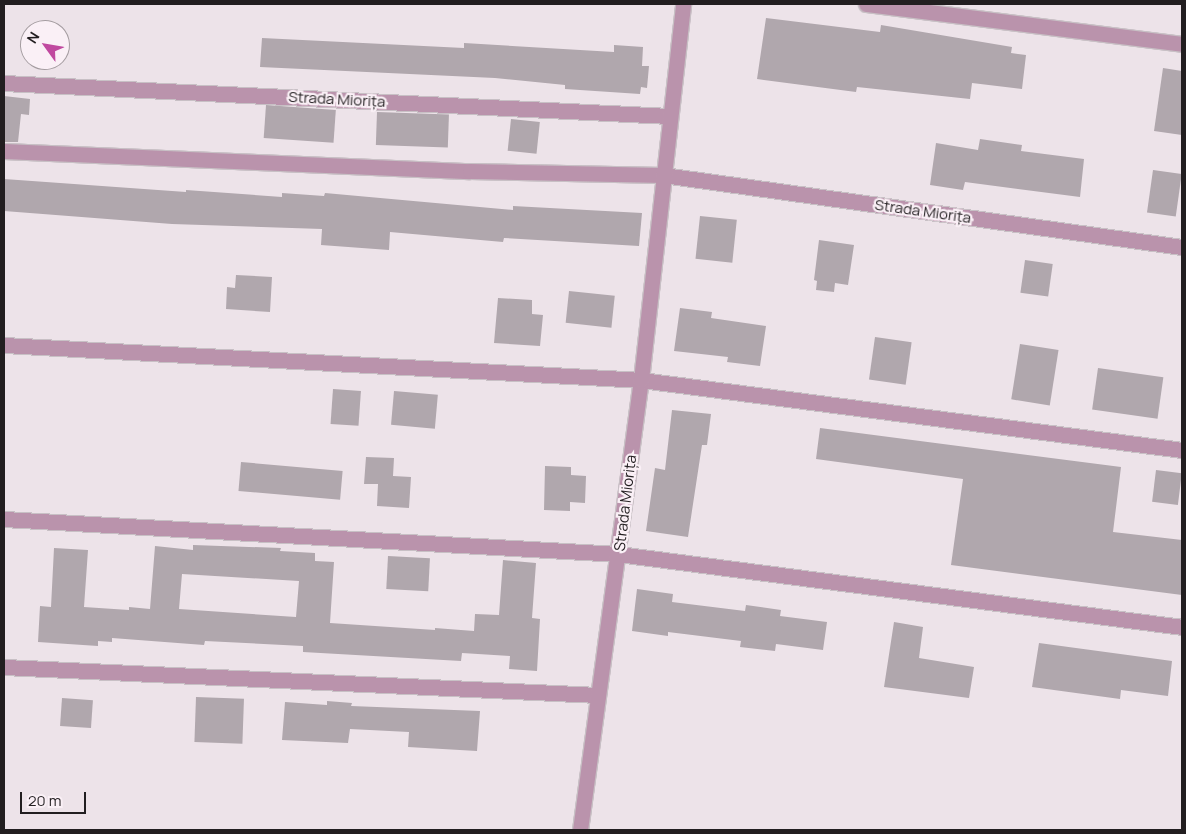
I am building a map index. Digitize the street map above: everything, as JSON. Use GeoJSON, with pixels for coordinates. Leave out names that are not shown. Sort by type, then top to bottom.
{"type":"FeatureCollection","features":[{"type":"Feature","properties":{"kind":"street","name":"Strada Miorița"},"geometry":{"type":"LineString","coordinates":[[580,830],[641,380],[684,4]]}},
{"type":"Feature","properties":{"kind":"street"},"geometry":{"type":"LineString","coordinates":[[866,4],[1182,44]]}},
{"type":"Feature","properties":{"kind":"street","name":"Strada Miorița"},"geometry":{"type":"LineString","coordinates":[[4,83],[670,116]]}},
{"type":"Feature","properties":{"kind":"street","name":"Strada Miorița"},"geometry":{"type":"LineString","coordinates":[[4,151],[470,171],[663,175],[1182,247]]}},
{"type":"Feature","properties":{"kind":"street"},"geometry":{"type":"LineString","coordinates":[[4,345],[641,380],[1182,450]]}},
{"type":"Feature","properties":{"kind":"street"},"geometry":{"type":"LineString","coordinates":[[4,519],[618,554],[1182,627]]}},
{"type":"Feature","properties":{"kind":"street"},"geometry":{"type":"LineString","coordinates":[[4,667],[598,695]]}},
{"type":"Feature","properties":{"kind":"building"},"geometry":{"type":"Polygon","coordinates":[[[766,18],[880,32],[881,25],[1012,47],[1011,53],[1026,55],[1022,89],[972,83],[970,99],[857,87],[856,92],[757,79],[766,18]]]}},
{"type":"Feature","properties":{"kind":"building"},"geometry":{"type":"Polygon","coordinates":[[[262,38],[464,48],[464,43],[614,52],[614,45],[643,47],[642,66],[649,66],[647,88],[641,87],[640,94],[565,89],[565,85],[495,78],[260,67],[262,38]]]}},
{"type":"Feature","properties":{"kind":"building"},"geometry":{"type":"Polygon","coordinates":[[[1163,68],[1182,71],[1182,135],[1154,131],[1163,68]]]}},
{"type":"Feature","properties":{"kind":"building"},"geometry":{"type":"Polygon","coordinates":[[[4,96],[30,99],[29,115],[21,114],[18,142],[4,142],[4,96]]]}},
{"type":"Feature","properties":{"kind":"building"},"geometry":{"type":"Polygon","coordinates":[[[266,105],[336,110],[334,143],[264,138],[266,105]]]}},
{"type":"Feature","properties":{"kind":"building"},"geometry":{"type":"Polygon","coordinates":[[[377,112],[449,115],[448,147],[376,145],[377,112]]]}},
{"type":"Feature","properties":{"kind":"building"},"geometry":{"type":"Polygon","coordinates":[[[511,119],[540,122],[536,154],[508,151],[511,119]]]}},
{"type":"Feature","properties":{"kind":"building"},"geometry":{"type":"Polygon","coordinates":[[[980,139],[1022,145],[1021,151],[1084,159],[1080,197],[965,182],[963,190],[930,185],[936,143],[978,150],[980,139]]]}},
{"type":"Feature","properties":{"kind":"building"},"geometry":{"type":"Polygon","coordinates":[[[1153,170],[1182,174],[1176,217],[1147,213],[1153,170]]]}},
{"type":"Feature","properties":{"kind":"building"},"geometry":{"type":"Polygon","coordinates":[[[4,179],[282,197],[282,193],[324,196],[325,193],[513,210],[513,206],[642,213],[639,246],[504,238],[503,242],[390,232],[389,250],[321,245],[322,229],[172,224],[4,211],[4,179]]]}},
{"type":"Feature","properties":{"kind":"building"},"geometry":{"type":"Polygon","coordinates":[[[700,216],[737,220],[732,263],[696,259],[700,216]]]}},
{"type":"Feature","properties":{"kind":"building"},"geometry":{"type":"Polygon","coordinates":[[[819,240],[854,245],[848,285],[835,283],[834,292],[816,290],[817,281],[814,280],[819,240]]]}},
{"type":"Feature","properties":{"kind":"building"},"geometry":{"type":"Polygon","coordinates":[[[1025,260],[1053,264],[1048,297],[1020,293],[1025,260]]]}},
{"type":"Feature","properties":{"kind":"building"},"geometry":{"type":"Polygon","coordinates":[[[236,275],[272,277],[270,312],[226,309],[227,287],[235,288],[236,275]]]}},
{"type":"Feature","properties":{"kind":"building"},"geometry":{"type":"Polygon","coordinates":[[[569,291],[615,296],[611,328],[566,323],[569,291]]]}},
{"type":"Feature","properties":{"kind":"building"},"geometry":{"type":"Polygon","coordinates":[[[498,298],[532,300],[532,314],[543,315],[540,346],[494,343],[498,298]]]}},
{"type":"Feature","properties":{"kind":"building"},"geometry":{"type":"Polygon","coordinates":[[[680,308],[712,312],[711,318],[766,326],[760,366],[727,362],[728,357],[674,351],[680,308]]]}},
{"type":"Feature","properties":{"kind":"building"},"geometry":{"type":"Polygon","coordinates":[[[875,337],[912,342],[906,385],[869,380],[875,337]]]}},
{"type":"Feature","properties":{"kind":"building"},"geometry":{"type":"Polygon","coordinates":[[[1020,344],[1059,350],[1050,405],[1011,399],[1020,344]]]}},
{"type":"Feature","properties":{"kind":"building"},"geometry":{"type":"Polygon","coordinates":[[[1098,368],[1163,377],[1158,419],[1092,410],[1098,368]]]}},
{"type":"Feature","properties":{"kind":"building"},"geometry":{"type":"Polygon","coordinates":[[[333,389],[361,391],[358,426],[331,424],[333,389]]]}},
{"type":"Feature","properties":{"kind":"building"},"geometry":{"type":"Polygon","coordinates":[[[394,391],[438,395],[435,429],[391,425],[394,391]]]}},
{"type":"Feature","properties":{"kind":"building"},"geometry":{"type":"Polygon","coordinates":[[[672,410],[711,414],[707,445],[702,445],[688,537],[646,531],[655,468],[665,470],[672,410]]]}},
{"type":"Feature","properties":{"kind":"building"},"geometry":{"type":"Polygon","coordinates":[[[820,428],[1121,467],[1113,532],[1182,540],[1182,595],[951,565],[963,479],[816,459],[820,428]]]}},
{"type":"Feature","properties":{"kind":"building"},"geometry":{"type":"Polygon","coordinates":[[[366,457],[394,458],[393,476],[411,477],[409,508],[377,506],[378,484],[364,484],[366,457]]]}},
{"type":"Feature","properties":{"kind":"building"},"geometry":{"type":"Polygon","coordinates":[[[241,462],[343,471],[340,500],[238,491],[241,462]]]}},
{"type":"Feature","properties":{"kind":"building"},"geometry":{"type":"Polygon","coordinates":[[[545,466],[571,467],[571,475],[586,476],[585,503],[570,502],[570,511],[544,510],[545,466]]]}},
{"type":"Feature","properties":{"kind":"building"},"geometry":{"type":"Polygon","coordinates":[[[1156,470],[1182,473],[1178,505],[1152,502],[1156,470]]]}},
{"type":"Feature","properties":{"kind":"building"},"geometry":{"type":"Polygon","coordinates":[[[193,545],[281,548],[280,551],[315,553],[315,561],[334,562],[330,623],[435,630],[435,628],[474,631],[475,614],[499,615],[503,560],[536,563],[532,618],[540,619],[537,671],[509,669],[510,656],[462,653],[461,661],[303,652],[303,646],[205,641],[204,645],[112,638],[112,642],[98,641],[98,646],[38,642],[40,606],[51,607],[54,548],[88,550],[84,607],[129,610],[129,607],[150,609],[155,546],[193,550],[193,545]],[[182,574],[179,609],[296,617],[299,581],[182,574]]]}},
{"type":"Feature","properties":{"kind":"building"},"geometry":{"type":"Polygon","coordinates":[[[388,556],[430,558],[428,591],[386,589],[388,556]]]}},
{"type":"Feature","properties":{"kind":"building"},"geometry":{"type":"Polygon","coordinates":[[[637,589],[673,594],[672,602],[745,611],[746,605],[781,610],[780,616],[827,622],[823,650],[776,644],[775,651],[740,647],[741,641],[668,632],[668,636],[632,631],[637,589]]]}},
{"type":"Feature","properties":{"kind":"building"},"geometry":{"type":"Polygon","coordinates":[[[894,622],[923,627],[919,658],[974,667],[969,698],[884,687],[894,622]]]}},
{"type":"Feature","properties":{"kind":"building"},"geometry":{"type":"Polygon","coordinates":[[[1039,643],[1172,661],[1168,696],[1121,690],[1120,699],[1032,687],[1039,643]]]}},
{"type":"Feature","properties":{"kind":"building"},"geometry":{"type":"Polygon","coordinates":[[[196,697],[244,699],[242,744],[194,742],[196,697]]]}},
{"type":"Feature","properties":{"kind":"building"},"geometry":{"type":"Polygon","coordinates":[[[62,698],[93,700],[91,728],[60,726],[62,698]]]}},
{"type":"Feature","properties":{"kind":"building"},"geometry":{"type":"Polygon","coordinates":[[[327,701],[352,703],[351,706],[480,711],[477,751],[408,747],[409,732],[350,729],[348,743],[282,740],[285,702],[327,705],[327,701]]]}}]}
